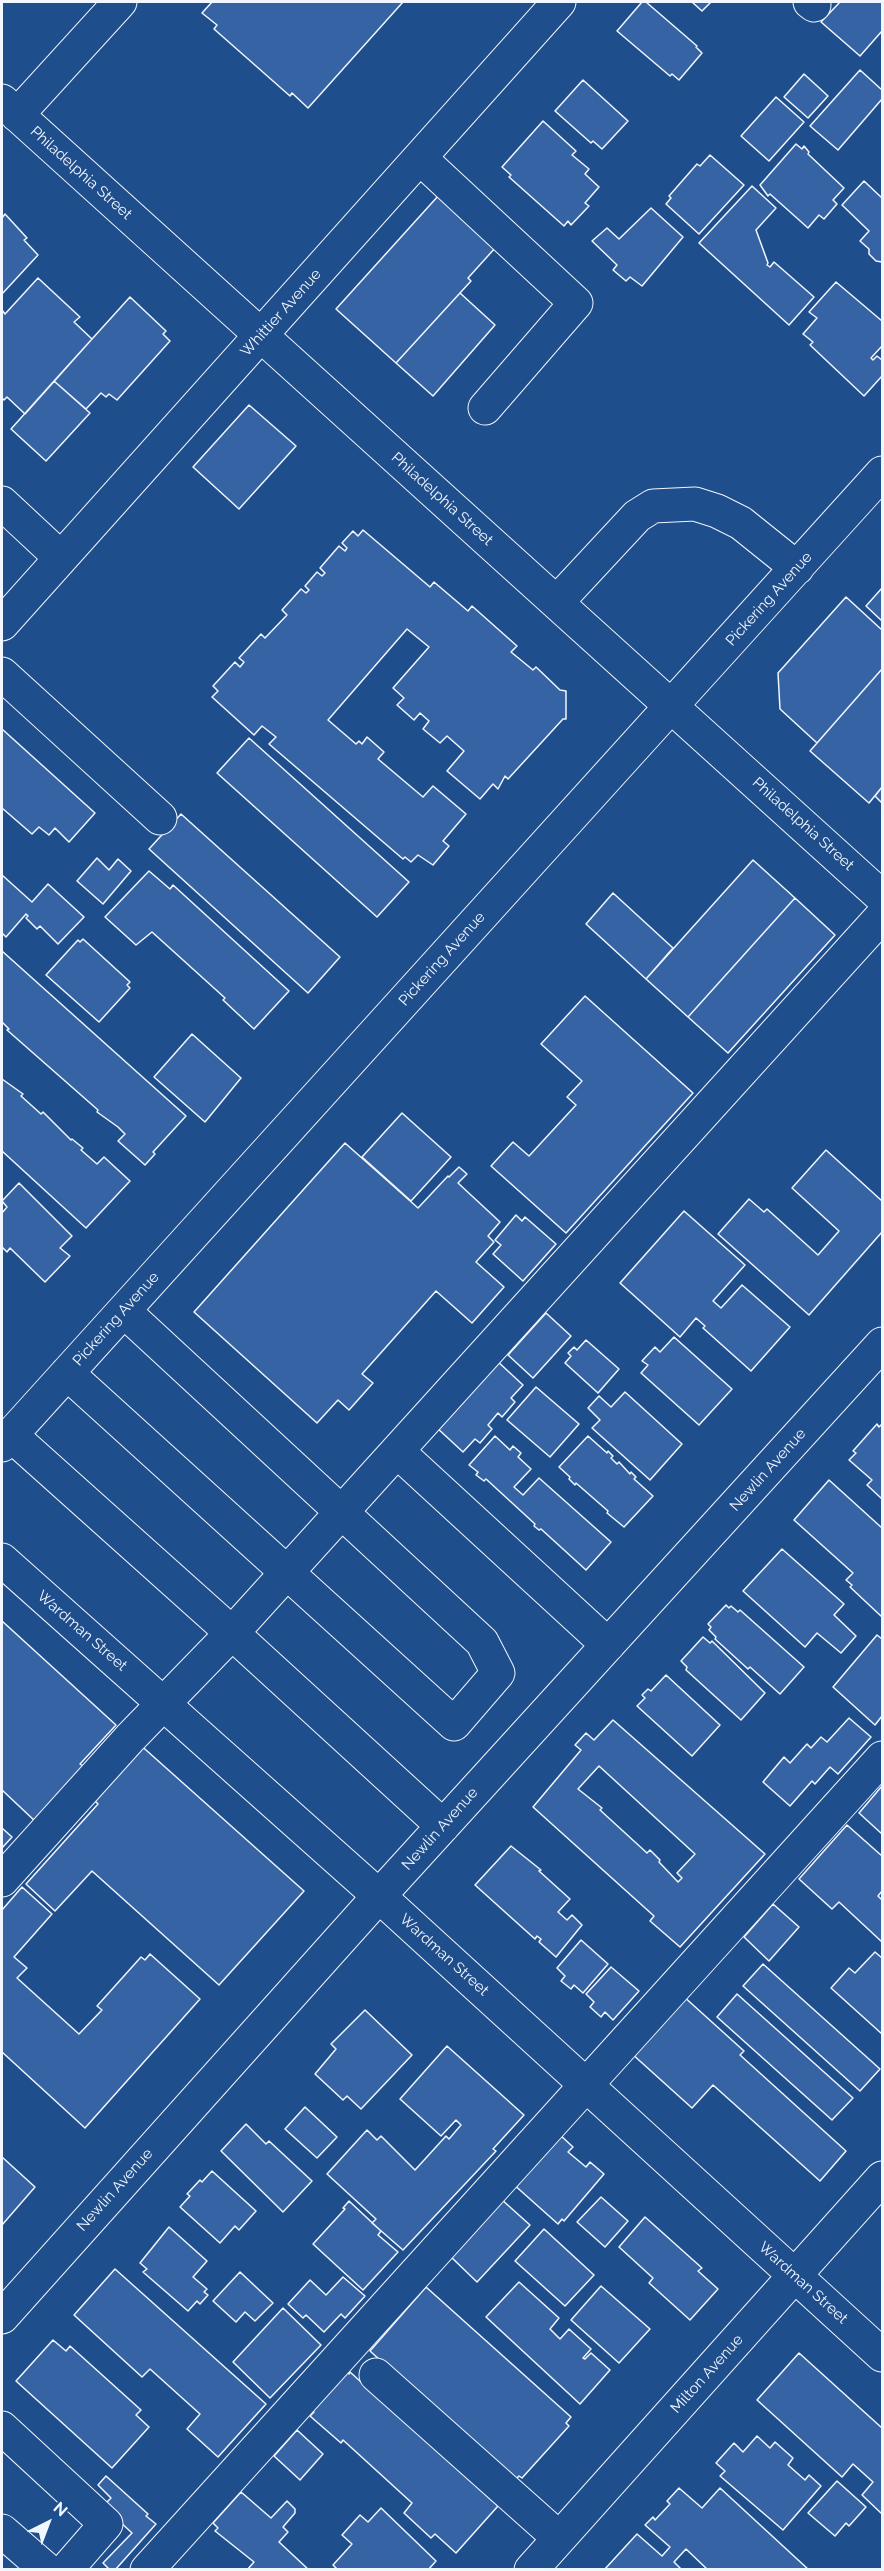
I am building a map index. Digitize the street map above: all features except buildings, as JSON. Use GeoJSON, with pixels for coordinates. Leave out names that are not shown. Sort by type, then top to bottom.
{"type":"FeatureCollection","features":[{"type":"Feature","properties":{"kind":"street"},"geometry":{"type":"LineString","coordinates":[[9,108],[120,2]]}},
{"type":"Feature","properties":{"kind":"street","name":"Whittier Avenue"},"geometry":{"type":"LineString","coordinates":[[2,624],[559,2]]}},
{"type":"Feature","properties":{"kind":"street","name":"Philadelphia Street"},"geometry":{"type":"LineString","coordinates":[[9,108],[882,897]]}},
{"type":"Feature","properties":{"kind":"street"},"geometry":{"type":"LineString","coordinates":[[420,158],[576,303],[485,408]]}},
{"type":"Feature","properties":{"kind":"street","name":"Pickering Avenue"},"geometry":{"type":"LineString","coordinates":[[6,1440],[882,473]]}},
{"type":"Feature","properties":{"kind":"street"},"geometry":{"type":"LineString","coordinates":[[2,504],[61,558]]}},
{"type":"Feature","properties":{"kind":"street"},"geometry":{"type":"LineString","coordinates":[[557,602],[637,516],[653,506],[695,504],[717,511],[741,523],[797,568]]}},
{"type":"Feature","properties":{"kind":"street"},"geometry":{"type":"LineString","coordinates":[[2,674],[160,818]]}},
{"type":"Feature","properties":{"kind":"street"},"geometry":{"type":"LineString","coordinates":[[2,1880],[130,1738],[165,1704],[286,1574],[882,916]]}},
{"type":"Feature","properties":{"kind":"street"},"geometry":{"type":"LineString","coordinates":[[67,1373],[454,1724],[498,1673],[482,1642],[124,1311]]}},
{"type":"Feature","properties":{"kind":"street","name":"Newlin Avenue"},"geometry":{"type":"LineString","coordinates":[[2,2317],[379,1896],[882,1344]]}},
{"type":"Feature","properties":{"kind":"street"},"geometry":{"type":"LineString","coordinates":[[6,1440],[232,1633],[443,1826]]}},
{"type":"Feature","properties":{"kind":"street"},"geometry":{"type":"LineString","coordinates":[[397,1451],[608,1645]]}},
{"type":"Feature","properties":{"kind":"street","name":"Wardman Street"},"geometry":{"type":"LineString","coordinates":[[2,1560],[379,1896],[882,2355]]}},
{"type":"Feature","properties":{"kind":"street"},"geometry":{"type":"LineString","coordinates":[[147,2570],[882,1758]]}},
{"type":"Feature","properties":{"kind":"street","name":"Milton Avenue"},"geometry":{"type":"LineString","coordinates":[[531,2570],[882,2178]]}},
{"type":"Feature","properties":{"kind":"street"},"geometry":{"type":"LineString","coordinates":[[376,2375],[559,2538]]}},
{"type":"Feature","properties":{"kind":"street"},"geometry":{"type":"LineString","coordinates":[[2,2428],[106,2524],[66,2570]]}},
{"type":"Feature","properties":{"kind":"street"},"geometry":{"type":"LineString","coordinates":[[2,2531],[47,2570]]}}]}
